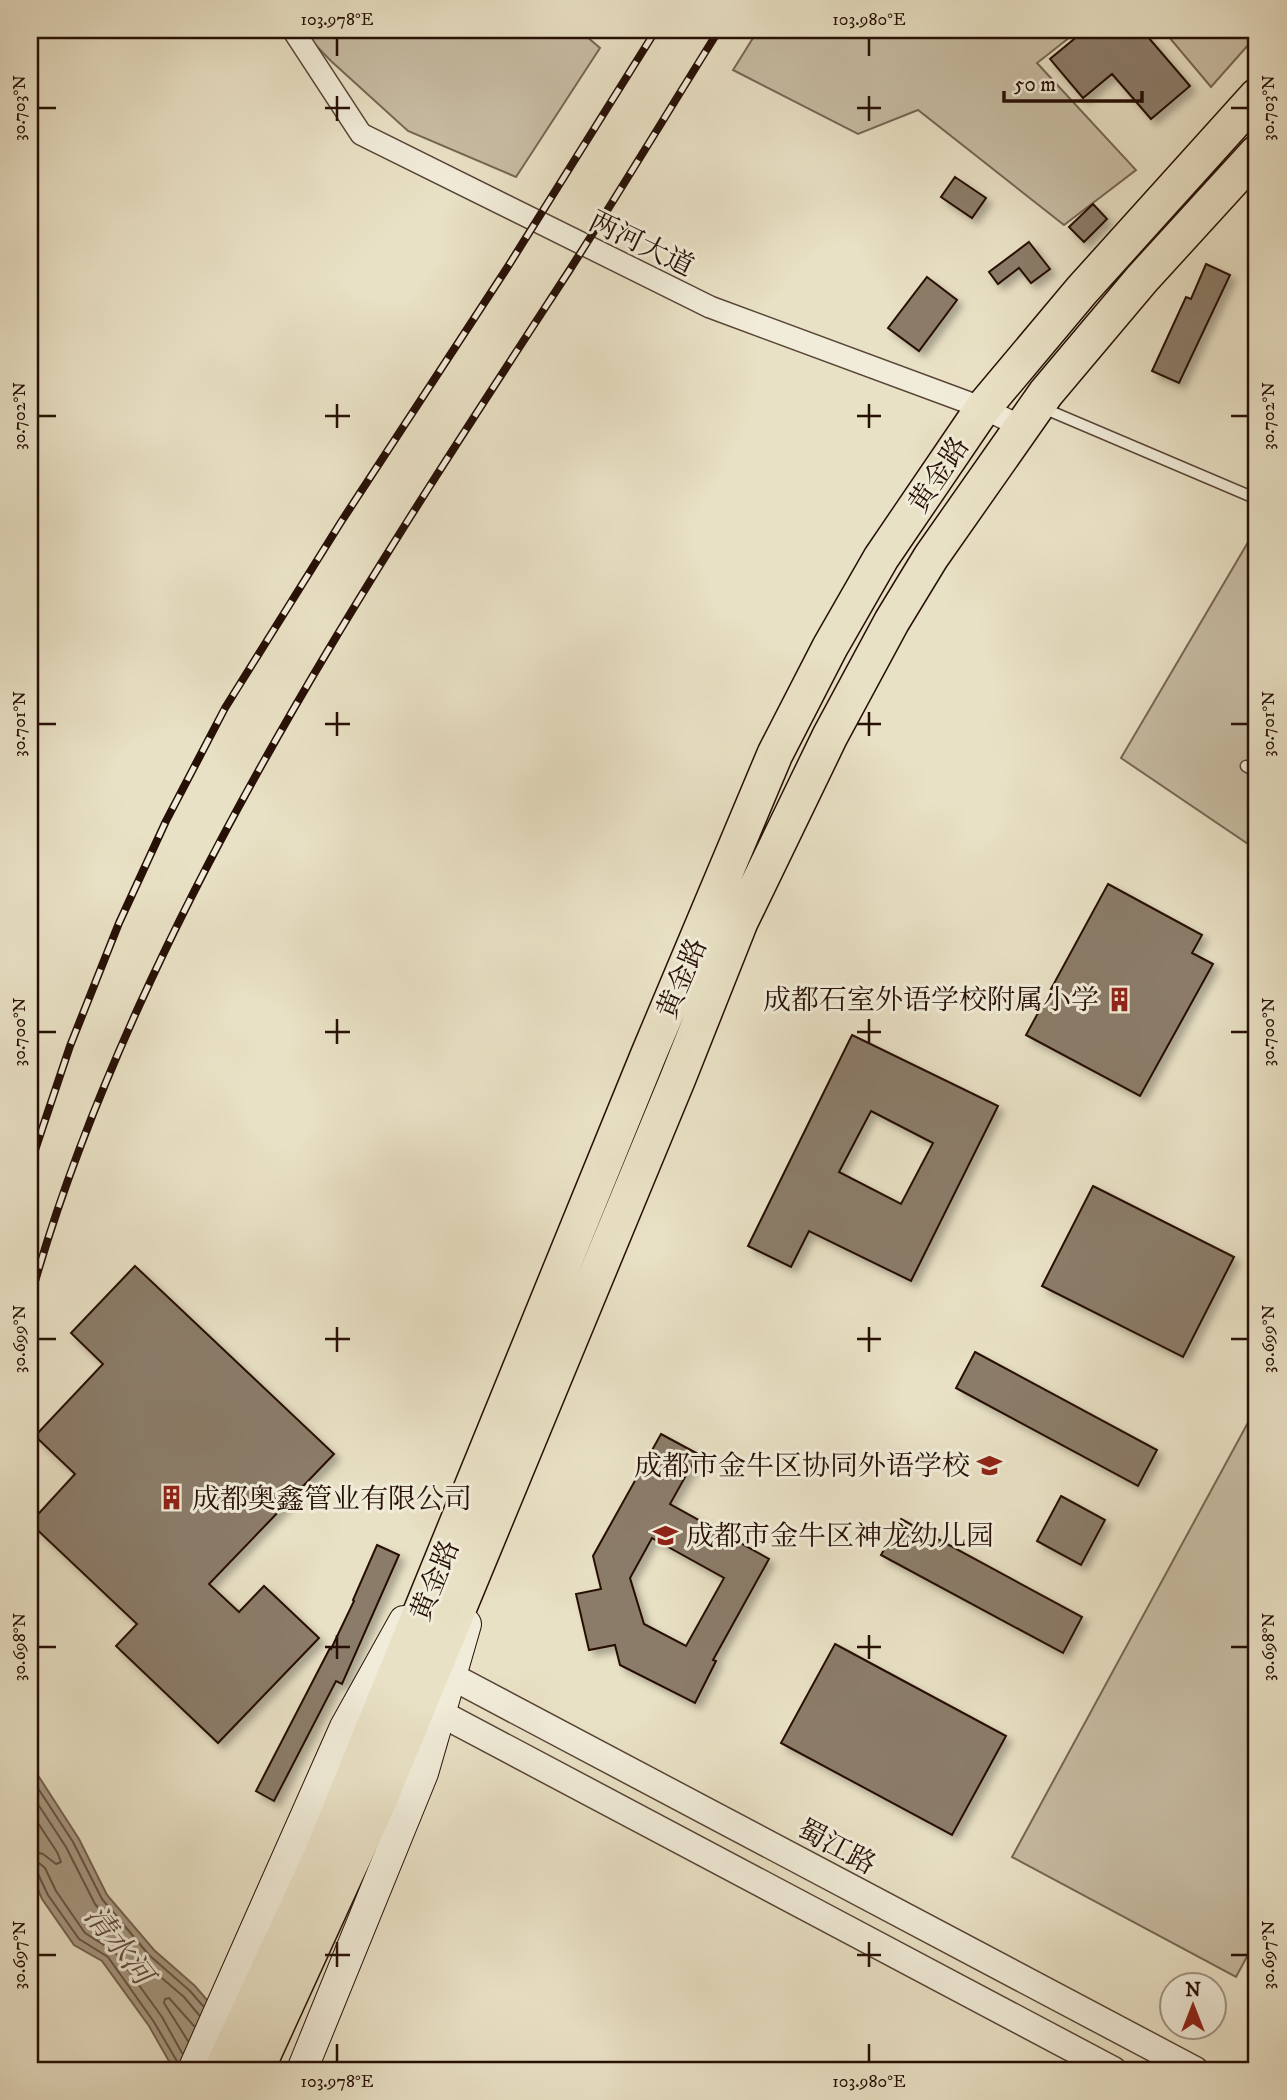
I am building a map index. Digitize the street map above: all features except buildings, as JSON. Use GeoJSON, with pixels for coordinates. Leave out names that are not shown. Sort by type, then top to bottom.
{"type":"FeatureCollection","features":[{"type":"Feature","properties":{"kind":"main road","name":"黄金路"},"geometry":{"type":"LineString","coordinates":[[287,1967],[321,1857],[648,1056],[775,754],[830,647],[881,558],[983,408],[1083,290],[1257,96]]}},
{"type":"Feature","properties":{"kind":"main road","name":"黄金路"},"geometry":{"type":"LineString","coordinates":[[287,1967],[377,1805],[740,922],[830,736],[898,610],[931,557],[1030,416],[1142,279],[1257,153]]}},
{"type":"Feature","properties":{"kind":"main road"},"geometry":{"type":"LineString","coordinates":[[302,2070],[423,1773],[496,1517]]}},
{"type":"Feature","properties":{"kind":"main road"},"geometry":{"type":"LineString","coordinates":[[193,2070],[345,1727],[459,1519]]}},
{"type":"Feature","properties":{"kind":"main road"},"geometry":{"type":"LineString","coordinates":[[222,2070],[287,1967]]}},
{"type":"Feature","properties":{"kind":"main road"},"geometry":{"type":"LineString","coordinates":[[256,2070],[287,1967]]}},
{"type":"Feature","properties":{"kind":"street","name":"两河大道"},"geometry":{"type":"LineString","coordinates":[[293,30],[361,134],[710,307],[983,408],[1030,416]]}},
{"type":"Feature","properties":{"kind":"street","name":"蜀江路"},"geometry":{"type":"LineString","coordinates":[[451,1676],[1195,2070]]}},
{"type":"Feature","properties":{"kind":"street"},"geometry":{"type":"LineString","coordinates":[[440,1713],[1113,2070]]}},
{"type":"Feature","properties":{"kind":"lane"},"geometry":{"type":"LineString","coordinates":[[1030,416],[1257,499]]}},
{"type":"Feature","properties":{"kind":"lane"},"geometry":{"type":"LineString","coordinates":[[1246,766],[1257,773]]}},
{"type":"Feature","properties":{"kind":"shaded area"},"geometry":{"type":"Polygon","coordinates":[[[301,30],[579,30],[600,48],[516,177],[408,131],[301,30]]]}},
{"type":"Feature","properties":{"kind":"shaded area"},"geometry":{"type":"Polygon","coordinates":[[[758,30],[1079,30],[1037,63],[1136,170],[1064,225],[918,110],[858,134],[733,70],[758,30]]]}},
{"type":"Feature","properties":{"kind":"shaded area"},"geometry":{"type":"Polygon","coordinates":[[[1163,30],[1257,30],[1257,35],[1211,87],[1163,30]]]}},
{"type":"Feature","properties":{"kind":"shaded area"},"geometry":{"type":"Polygon","coordinates":[[[1257,527],[1257,850],[1121,758],[1257,527]]]}},
{"type":"Feature","properties":{"kind":"shaded area"},"geometry":{"type":"Polygon","coordinates":[[[1257,1406],[1257,1938],[1236,1977],[1228,1970],[1223,1970],[1012,1857],[1257,1406]]]}},
{"type":"Feature","properties":{"kind":"water","name":"清水河"},"geometry":{"type":"Polygon","coordinates":[[[30,1763],[79,1839],[107,1895],[154,1950],[195,1986],[267,2070],[174,2070],[149,2026],[102,1961],[74,1945],[42,1899],[30,1871],[30,1763]]]}},
{"type":"Feature","properties":{"kind":"railway"},"geometry":{"type":"LineString","coordinates":[[30,1165],[70,1046],[119,923],[166,821],[225,708],[656,30]]}},
{"type":"Feature","properties":{"kind":"railway"},"geometry":{"type":"LineString","coordinates":[[30,1299],[65,1187],[108,1078],[139,1006],[234,815],[340,630],[719,30]]}},
{"type":"Feature","properties":{"kind":"place","name":"成都石室外语学校附属小学"},"geometry":{"type":"Point","coordinates":[1119,999]}},
{"type":"Feature","properties":{"kind":"place","name":"成都市金牛区协同外语学校"},"geometry":{"type":"Point","coordinates":[990,1465]}},
{"type":"Feature","properties":{"kind":"place","name":"成都奥鑫管业有限公司"},"geometry":{"type":"Point","coordinates":[172,1498]}},
{"type":"Feature","properties":{"kind":"place","name":"成都市金牛区神龙幼儿园"},"geometry":{"type":"Point","coordinates":[666,1535]}}]}
